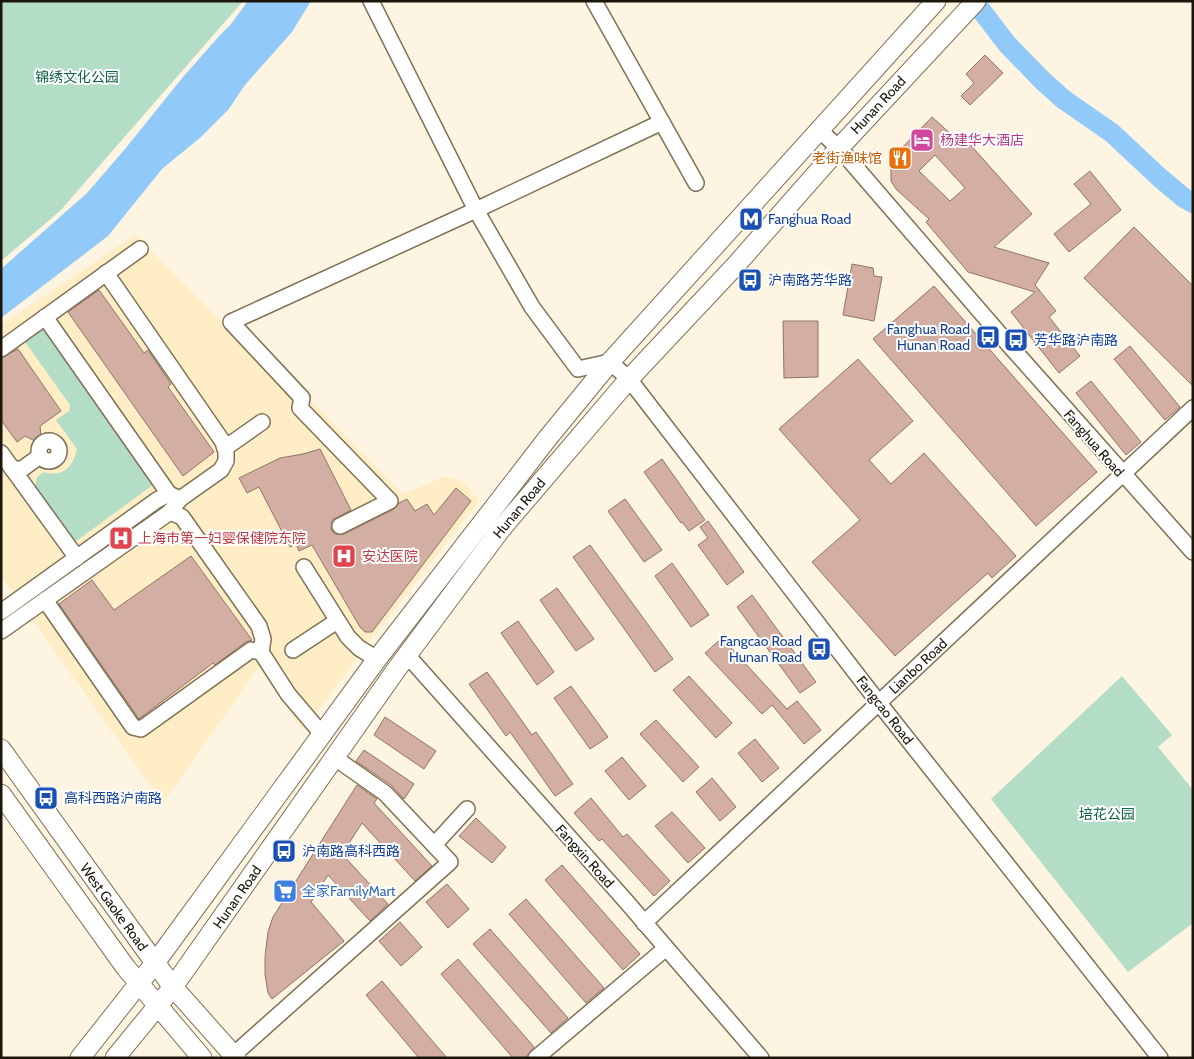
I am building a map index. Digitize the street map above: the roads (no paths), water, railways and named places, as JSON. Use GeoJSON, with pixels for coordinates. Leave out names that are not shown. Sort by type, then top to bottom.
{"type":"FeatureCollection","features":[{"type":"Feature","properties":{"kind":"main road","name":"Hunan Road"},"geometry":{"type":"LineString","coordinates":[[80,1058],[155,963],[377,658],[541,447],[610,362],[936,1]]}},
{"type":"Feature","properties":{"kind":"main road","name":"Hunan Road"},"geometry":{"type":"LineString","coordinates":[[115,1058],[174,986],[407,655],[501,529],[629,379],[736,265],[839,148],[969,8]]}},
{"type":"Feature","properties":{"kind":"main road","name":"West Gaoke Road"},"geometry":{"type":"LineString","coordinates":[[1,749],[155,963],[233,1057]]}},
{"type":"Feature","properties":{"kind":"main road","name":"West Gaoke Road"},"geometry":{"type":"LineString","coordinates":[[1,794],[126,968],[202,1058]]}},
{"type":"Feature","properties":{"kind":"street"},"geometry":{"type":"LineString","coordinates":[[371,1],[476,210],[532,307],[578,369],[610,362]]}},
{"type":"Feature","properties":{"kind":"street"},"geometry":{"type":"LineString","coordinates":[[594,1],[696,183]]}},
{"type":"Feature","properties":{"kind":"street"},"geometry":{"type":"LineString","coordinates":[[340,526],[390,501],[300,408],[302,398],[231,322],[476,210],[662,122]]}},
{"type":"Feature","properties":{"kind":"street","name":"Fanghua Road"},"geometry":{"type":"LineString","coordinates":[[819,130],[839,148],[1122,474],[1193,552]]}},
{"type":"Feature","properties":{"kind":"street"},"geometry":{"type":"LineString","coordinates":[[1,349],[140,249]]}},
{"type":"Feature","properties":{"kind":"street"},"geometry":{"type":"LineString","coordinates":[[1,612],[157,500],[174,497],[221,470],[226,461],[223,442],[106,273]]}},
{"type":"Feature","properties":{"kind":"street"},"geometry":{"type":"LineString","coordinates":[[45,317],[174,497]]}},
{"type":"Feature","properties":{"kind":"street","name":"Fangcao Road"},"geometry":{"type":"LineString","coordinates":[[610,362],[629,379],[879,703],[1160,1058]]}},
{"type":"Feature","properties":{"kind":"street","name":"Lianbo Road"},"geometry":{"type":"LineString","coordinates":[[644,923],[1193,408]]}},
{"type":"Feature","properties":{"kind":"street"},"geometry":{"type":"LineString","coordinates":[[225,448],[262,422]]}},
{"type":"Feature","properties":{"kind":"street"},"geometry":{"type":"LineString","coordinates":[[1,453],[18,472],[77,558]]}},
{"type":"Feature","properties":{"kind":"street"},"geometry":{"type":"LineString","coordinates":[[18,472],[40,456]]}},
{"type":"Feature","properties":{"kind":"street"},"geometry":{"type":"LineString","coordinates":[[1,631],[170,512],[174,497]]}},
{"type":"Feature","properties":{"kind":"street"},"geometry":{"type":"LineString","coordinates":[[170,512],[182,518],[259,626],[263,639],[260,652]]}},
{"type":"Feature","properties":{"kind":"street"},"geometry":{"type":"LineString","coordinates":[[304,567],[348,637],[359,648],[377,658]]}},
{"type":"Feature","properties":{"kind":"street"},"geometry":{"type":"LineString","coordinates":[[45,600],[133,727],[141,729],[251,650],[260,652],[288,694],[322,734]]}},
{"type":"Feature","properties":{"kind":"street"},"geometry":{"type":"LineString","coordinates":[[293,650],[337,621]]}},
{"type":"Feature","properties":{"kind":"street","name":"Fangxin Road"},"geometry":{"type":"LineString","coordinates":[[407,655],[761,1058]]}},
{"type":"Feature","properties":{"kind":"street"},"geometry":{"type":"LineString","coordinates":[[233,1057],[454,866],[385,793],[335,758]]}},
{"type":"Feature","properties":{"kind":"street"},"geometry":{"type":"LineString","coordinates":[[434,845],[467,809]]}},
{"type":"Feature","properties":{"kind":"street"},"geometry":{"type":"LineString","coordinates":[[536,1058],[666,948]]}},
{"type":"Feature","properties":{"kind":"water"},"geometry":{"type":"Polygon","coordinates":[[[248,1],[311,1],[292,32],[245,85],[228,110],[201,137],[162,169],[108,236],[1,318],[1,269],[87,193],[183,77],[231,24],[248,1]]]}},
{"type":"Feature","properties":{"kind":"waterway"},"geometry":{"type":"LineString","coordinates":[[974,1],[1007,44],[1042,80],[1063,99],[1112,133],[1159,177],[1193,203]]}},
{"type":"Feature","properties":{"kind":"place","name":"杨建华大酒店"},"geometry":{"type":"Point","coordinates":[922,140]}},
{"type":"Feature","properties":{"kind":"place","name":"老街渔味馆"},"geometry":{"type":"Point","coordinates":[900,158]}},
{"type":"Feature","properties":{"kind":"place","name":"Fanghua Road"},"geometry":{"type":"Point","coordinates":[751,219]}},
{"type":"Feature","properties":{"kind":"place","name":"沪南路芳华路"},"geometry":{"type":"Point","coordinates":[750,280]}},
{"type":"Feature","properties":{"kind":"place","name":"Fanghua Road Hunan Road"},"geometry":{"type":"Point","coordinates":[988,337]}},
{"type":"Feature","properties":{"kind":"place","name":"芳华路沪南路"},"geometry":{"type":"Point","coordinates":[1016,340]}},
{"type":"Feature","properties":{"kind":"place","name":"上海市第一妇婴保健院东院"},"geometry":{"type":"Point","coordinates":[121,538]}},
{"type":"Feature","properties":{"kind":"place","name":"安达医院"},"geometry":{"type":"Point","coordinates":[344,556]}},
{"type":"Feature","properties":{"kind":"place","name":"Fangcao Road Hunan Road"},"geometry":{"type":"Point","coordinates":[819,649]}},
{"type":"Feature","properties":{"kind":"place","name":"高科西路沪南路"},"geometry":{"type":"Point","coordinates":[46,798]}},
{"type":"Feature","properties":{"kind":"place","name":"沪南路高科西路"},"geometry":{"type":"Point","coordinates":[284,851]}},
{"type":"Feature","properties":{"kind":"place","name":"全家FamilyMart"},"geometry":{"type":"Point","coordinates":[285,891]}},
{"type":"Feature","properties":{"kind":"park label","name":"锦绣文化公园"},"geometry":{"type":"Point","coordinates":[77,77]}},
{"type":"Feature","properties":{"kind":"park label","name":"培花公园"},"geometry":{"type":"Point","coordinates":[1107,814]}}]}
